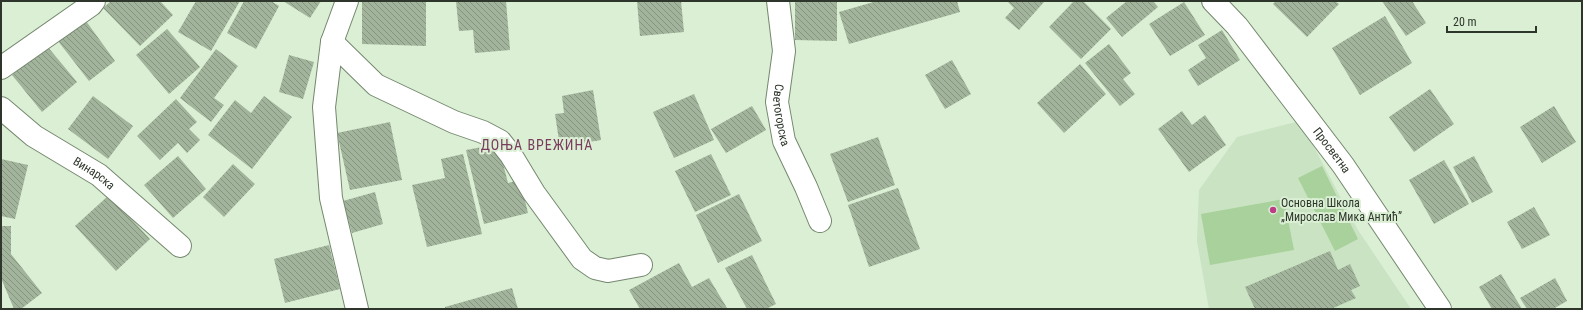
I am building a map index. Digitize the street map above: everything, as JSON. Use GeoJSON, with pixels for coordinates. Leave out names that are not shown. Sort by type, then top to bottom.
{"type":"FeatureCollection","features":[{"type":"Feature","properties":{"kind":"street"},"geometry":{"type":"LineString","coordinates":[[1,68],[91,5],[94,1]]}},
{"type":"Feature","properties":{"kind":"street"},"geometry":{"type":"LineString","coordinates":[[347,1],[332,42],[324,107],[331,198],[356,309]]}},
{"type":"Feature","properties":{"kind":"street","name":"Светогорска"},"geometry":{"type":"LineString","coordinates":[[778,1],[784,50],[777,102],[784,141],[820,221]]}},
{"type":"Feature","properties":{"kind":"street","name":"Просветна"},"geometry":{"type":"LineString","coordinates":[[1212,1],[1237,26],[1343,165],[1440,309]]}},
{"type":"Feature","properties":{"kind":"street"},"geometry":{"type":"LineString","coordinates":[[332,42],[376,85],[454,122],[483,132],[500,141],[511,155],[534,193],[582,259],[596,268],[608,270],[641,265]]}},
{"type":"Feature","properties":{"kind":"street","name":"Винарска"},"geometry":{"type":"LineString","coordinates":[[1,108],[34,136],[99,175],[180,246]]}},
{"type":"Feature","properties":{"kind":"shaded area","name":"Основна Школа „Мирослав Мика Антић”"},"geometry":{"type":"Polygon","coordinates":[[[1300,121],[1358,230],[1411,309],[1209,309],[1197,241],[1199,190],[1237,137],[1300,121]]]}},
{"type":"Feature","properties":{"kind":"green space"},"geometry":{"type":"Polygon","coordinates":[[[1322,166],[1358,239],[1335,251],[1298,178],[1322,166]]]}},
{"type":"Feature","properties":{"kind":"green space"},"geometry":{"type":"Polygon","coordinates":[[[1284,199],[1294,250],[1210,265],[1201,214],[1284,199]]]}},
{"type":"Feature","properties":{"kind":"building"},"geometry":{"type":"Polygon","coordinates":[[[111,1],[160,1],[173,15],[140,46],[103,8],[111,1]]]}},
{"type":"Feature","properties":{"kind":"building"},"geometry":{"type":"Polygon","coordinates":[[[196,1],[240,1],[211,51],[178,32],[196,1]]]}},
{"type":"Feature","properties":{"kind":"building"},"geometry":{"type":"Polygon","coordinates":[[[244,1],[271,1],[279,6],[256,49],[227,33],[244,1]]]}},
{"type":"Feature","properties":{"kind":"building"},"geometry":{"type":"Polygon","coordinates":[[[283,1],[321,1],[310,18],[283,1]]]}},
{"type":"Feature","properties":{"kind":"building"},"geometry":{"type":"Polygon","coordinates":[[[362,1],[426,2],[426,46],[362,44],[362,1]]]}},
{"type":"Feature","properties":{"kind":"building"},"geometry":{"type":"Polygon","coordinates":[[[456,1],[506,1],[510,50],[475,53],[473,30],[459,31],[456,1]]]}},
{"type":"Feature","properties":{"kind":"building"},"geometry":{"type":"Polygon","coordinates":[[[637,1],[681,1],[684,32],[640,36],[637,1]]]}},
{"type":"Feature","properties":{"kind":"building"},"geometry":{"type":"Polygon","coordinates":[[[795,1],[837,1],[837,41],[795,40],[795,1]]]}},
{"type":"Feature","properties":{"kind":"building"},"geometry":{"type":"Polygon","coordinates":[[[877,1],[957,1],[960,12],[849,44],[839,12],[877,1]]]}},
{"type":"Feature","properties":{"kind":"building"},"geometry":{"type":"Polygon","coordinates":[[[1007,1],[1045,1],[1019,30],[1005,18],[1014,8],[1007,1]]]}},
{"type":"Feature","properties":{"kind":"building"},"geometry":{"type":"Polygon","coordinates":[[[1074,1],[1083,1],[1111,29],[1081,59],[1049,27],[1074,1]]]}},
{"type":"Feature","properties":{"kind":"building"},"geometry":{"type":"Polygon","coordinates":[[[1127,1],[1153,1],[1158,7],[1122,37],[1106,18],[1127,1]]]}},
{"type":"Feature","properties":{"kind":"building"},"geometry":{"type":"Polygon","coordinates":[[[1276,1],[1335,1],[1339,4],[1307,37],[1273,4],[1276,1]]]}},
{"type":"Feature","properties":{"kind":"building"},"geometry":{"type":"Polygon","coordinates":[[[1382,1],[1412,1],[1426,23],[1406,36],[1382,1]]]}},
{"type":"Feature","properties":{"kind":"building"},"geometry":{"type":"Polygon","coordinates":[[[1184,2],[1205,35],[1170,56],[1149,24],[1184,2]]]}},
{"type":"Feature","properties":{"kind":"building"},"geometry":{"type":"Polygon","coordinates":[[[1385,16],[1412,63],[1360,95],[1332,48],[1385,16]]]}},
{"type":"Feature","properties":{"kind":"building"},"geometry":{"type":"Polygon","coordinates":[[[86,21],[115,61],[89,81],[58,41],[86,21]]]}},
{"type":"Feature","properties":{"kind":"building"},"geometry":{"type":"Polygon","coordinates":[[[167,29],[200,67],[169,94],[136,55],[167,29]]]}},
{"type":"Feature","properties":{"kind":"building"},"geometry":{"type":"Polygon","coordinates":[[[1222,30],[1240,60],[1198,86],[1188,70],[1206,58],[1198,45],[1222,30]]]}},
{"type":"Feature","properties":{"kind":"building"},"geometry":{"type":"Polygon","coordinates":[[[1109,44],[1131,73],[1123,79],[1135,94],[1120,106],[1085,63],[1109,44]]]}},
{"type":"Feature","properties":{"kind":"building"},"geometry":{"type":"Polygon","coordinates":[[[47,46],[77,82],[42,112],[12,75],[47,46]]]}},
{"type":"Feature","properties":{"kind":"building"},"geometry":{"type":"Polygon","coordinates":[[[216,49],[238,66],[214,98],[224,105],[211,122],[180,98],[216,49]]]}},
{"type":"Feature","properties":{"kind":"building"},"geometry":{"type":"Polygon","coordinates":[[[289,55],[314,62],[303,99],[279,92],[289,55]]]}},
{"type":"Feature","properties":{"kind":"building"},"geometry":{"type":"Polygon","coordinates":[[[952,60],[971,94],[945,109],[925,75],[952,60]]]}},
{"type":"Feature","properties":{"kind":"building"},"geometry":{"type":"Polygon","coordinates":[[[1080,64],[1106,94],[1064,133],[1037,103],[1080,64]]]}},
{"type":"Feature","properties":{"kind":"building"},"geometry":{"type":"Polygon","coordinates":[[[1430,89],[1454,124],[1414,152],[1389,117],[1430,89]]]}},
{"type":"Feature","properties":{"kind":"building"},"geometry":{"type":"Polygon","coordinates":[[[593,90],[601,140],[560,147],[555,114],[564,113],[562,96],[593,90]]]}},
{"type":"Feature","properties":{"kind":"building"},"geometry":{"type":"Polygon","coordinates":[[[694,94],[714,140],[674,158],[653,112],[694,94]]]}},
{"type":"Feature","properties":{"kind":"building"},"geometry":{"type":"Polygon","coordinates":[[[93,96],[133,126],[108,159],[68,129],[93,96]]]}},
{"type":"Feature","properties":{"kind":"building"},"geometry":{"type":"Polygon","coordinates":[[[264,96],[292,117],[252,169],[208,135],[235,100],[251,113],[264,96]]]}},
{"type":"Feature","properties":{"kind":"building"},"geometry":{"type":"Polygon","coordinates":[[[176,99],[197,122],[189,129],[200,140],[187,153],[178,143],[160,160],[137,136],[176,99]]]}},
{"type":"Feature","properties":{"kind":"building"},"geometry":{"type":"Polygon","coordinates":[[[752,106],[766,130],[726,153],[711,129],[752,106]]]}},
{"type":"Feature","properties":{"kind":"building"},"geometry":{"type":"Polygon","coordinates":[[[1554,106],[1576,142],[1542,163],[1520,127],[1554,106]]]}},
{"type":"Feature","properties":{"kind":"building"},"geometry":{"type":"Polygon","coordinates":[[[1182,111],[1192,125],[1205,115],[1226,145],[1189,172],[1158,129],[1182,111]]]}},
{"type":"Feature","properties":{"kind":"building"},"geometry":{"type":"Polygon","coordinates":[[[390,122],[402,180],[350,190],[337,133],[390,122]]]}},
{"type":"Feature","properties":{"kind":"building"},"geometry":{"type":"Polygon","coordinates":[[[878,137],[895,185],[848,202],[830,154],[878,137]]]}},
{"type":"Feature","properties":{"kind":"building"},"geometry":{"type":"Polygon","coordinates":[[[498,144],[508,183],[520,180],[528,213],[484,224],[466,150],[498,144]]]}},
{"type":"Feature","properties":{"kind":"building"},"geometry":{"type":"Polygon","coordinates":[[[463,154],[482,234],[427,247],[412,185],[445,178],[441,159],[463,154]]]}},
{"type":"Feature","properties":{"kind":"building"},"geometry":{"type":"Polygon","coordinates":[[[711,154],[731,195],[695,212],[675,171],[711,154]]]}},
{"type":"Feature","properties":{"kind":"building"},"geometry":{"type":"Polygon","coordinates":[[[178,156],[206,189],[173,218],[144,185],[178,156]]]}},
{"type":"Feature","properties":{"kind":"building"},"geometry":{"type":"Polygon","coordinates":[[[1474,156],[1493,192],[1472,203],[1453,167],[1474,156]]]}},
{"type":"Feature","properties":{"kind":"building"},"geometry":{"type":"Polygon","coordinates":[[[1,159],[28,165],[15,219],[1,216],[1,159]]]}},
{"type":"Feature","properties":{"kind":"building"},"geometry":{"type":"Polygon","coordinates":[[[1444,160],[1469,204],[1434,224],[1409,180],[1444,160]]]}},
{"type":"Feature","properties":{"kind":"building"},"geometry":{"type":"Polygon","coordinates":[[[233,164],[255,184],[224,217],[203,197],[233,164]]]}},
{"type":"Feature","properties":{"kind":"building"},"geometry":{"type":"Polygon","coordinates":[[[898,188],[920,249],[869,267],[848,205],[898,188]]]}},
{"type":"Feature","properties":{"kind":"building"},"geometry":{"type":"Polygon","coordinates":[[[375,192],[383,224],[352,233],[343,201],[375,192]]]}},
{"type":"Feature","properties":{"kind":"building"},"geometry":{"type":"Polygon","coordinates":[[[739,194],[762,241],[718,263],[696,215],[739,194]]]}},
{"type":"Feature","properties":{"kind":"building"},"geometry":{"type":"Polygon","coordinates":[[[109,195],[150,239],[116,271],[75,226],[109,195]]]}},
{"type":"Feature","properties":{"kind":"building"},"geometry":{"type":"Polygon","coordinates":[[[1534,207],[1550,235],[1522,249],[1507,222],[1534,207]]]}},
{"type":"Feature","properties":{"kind":"building"},"geometry":{"type":"Polygon","coordinates":[[[1,226],[11,226],[11,254],[42,293],[21,309],[14,309],[1,278],[1,226]]]}},
{"type":"Feature","properties":{"kind":"building"},"geometry":{"type":"Polygon","coordinates":[[[329,245],[340,289],[285,303],[274,259],[329,245]]]}},
{"type":"Feature","properties":{"kind":"building"},"geometry":{"type":"Polygon","coordinates":[[[1330,251],[1338,270],[1350,264],[1360,286],[1351,290],[1356,298],[1331,309],[1255,309],[1245,287],[1330,251]]]}},
{"type":"Feature","properties":{"kind":"building"},"geometry":{"type":"Polygon","coordinates":[[[752,255],[776,304],[766,309],[747,309],[725,268],[752,255]]]}},
{"type":"Feature","properties":{"kind":"building"},"geometry":{"type":"Polygon","coordinates":[[[679,263],[692,287],[709,278],[727,308],[640,309],[629,290],[679,263]]]}},
{"type":"Feature","properties":{"kind":"building"},"geometry":{"type":"Polygon","coordinates":[[[1501,274],[1522,309],[1492,309],[1479,287],[1501,274]]]}},
{"type":"Feature","properties":{"kind":"building"},"geometry":{"type":"Polygon","coordinates":[[[1555,278],[1567,301],[1553,309],[1527,309],[1520,298],[1555,278]]]}},
{"type":"Feature","properties":{"kind":"building"},"geometry":{"type":"Polygon","coordinates":[[[512,288],[518,309],[445,309],[445,307],[512,288]]]}},
{"type":"Feature","properties":{"kind":"place","name":"Основна Школа „Мирослав Мика Антић”"},"geometry":{"type":"Point","coordinates":[1273,210]}},
{"type":"Feature","properties":{"kind":"district","name":"ДОЊА ВРЕЖИНА"},"geometry":{"type":"Point","coordinates":[537,145]}}]}
